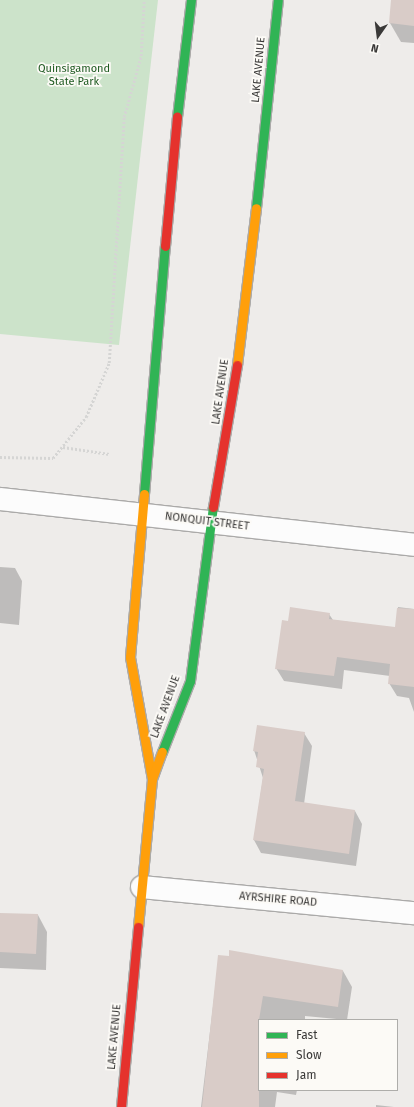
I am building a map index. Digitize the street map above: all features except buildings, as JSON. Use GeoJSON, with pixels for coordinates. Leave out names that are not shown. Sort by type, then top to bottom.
{"type":"FeatureCollection","features":[{"type":"Feature","properties":{"kind":"main road","name":"LAKE AVENUE"},"geometry":{"type":"LineString","coordinates":[[121,1107],[152,779],[130,656],[172,158],[191,0]]}},
{"type":"Feature","properties":{"kind":"main road","name":"LAKE AVENUE"},"geometry":{"type":"LineString","coordinates":[[152,779],[190,681],[210,523],[244,320],[278,0]]}},
{"type":"Feature","properties":{"kind":"street","name":"NONQUIT STREET"},"geometry":{"type":"LineString","coordinates":[[0,499],[414,545]]}},
{"type":"Feature","properties":{"kind":"street","name":"AYRSHIRE ROAD"},"geometry":{"type":"LineString","coordinates":[[142,887],[414,913]]}},
{"type":"Feature","properties":{"kind":"path"},"geometry":{"type":"LineString","coordinates":[[0,456],[54,458],[86,417],[109,363],[124,117],[142,56],[144,0]]}},
{"type":"Feature","properties":{"kind":"path"},"geometry":{"type":"LineString","coordinates":[[63,447],[109,454]]}},
{"type":"Feature","properties":{"kind":"green space","name":"Quinsigamond State Park"},"geometry":{"type":"Polygon","coordinates":[[[0,0],[158,0],[119,345],[0,334],[0,0]]]}},
{"type":"Feature","properties":{"kind":"traffic: fast"},"geometry":{"type":"LineString","coordinates":[[177,117],[191,0]]}},
{"type":"Feature","properties":{"kind":"traffic: fast"},"geometry":{"type":"LineString","coordinates":[[256,208],[278,0]]}},
{"type":"Feature","properties":{"kind":"traffic: fast"},"geometry":{"type":"LineString","coordinates":[[144,494],[165,246]]}},
{"type":"Feature","properties":{"kind":"traffic: fast"},"geometry":{"type":"LineString","coordinates":[[162,752],[190,681],[213,507]]}},
{"type":"Feature","properties":{"kind":"traffic: slow"},"geometry":{"type":"LineString","coordinates":[[237,365],[256,208]]}},
{"type":"Feature","properties":{"kind":"traffic: slow"},"geometry":{"type":"LineString","coordinates":[[144,494],[130,657],[152,779]]}},
{"type":"Feature","properties":{"kind":"traffic: slow"},"geometry":{"type":"LineString","coordinates":[[138,927],[152,779],[162,752]]}},
{"type":"Feature","properties":{"kind":"traffic: jam"},"geometry":{"type":"LineString","coordinates":[[165,246],[177,117]]}},
{"type":"Feature","properties":{"kind":"traffic: jam"},"geometry":{"type":"LineString","coordinates":[[213,507],[237,365]]}},
{"type":"Feature","properties":{"kind":"traffic: jam"},"geometry":{"type":"LineString","coordinates":[[121,1107],[138,927]]}}]}
